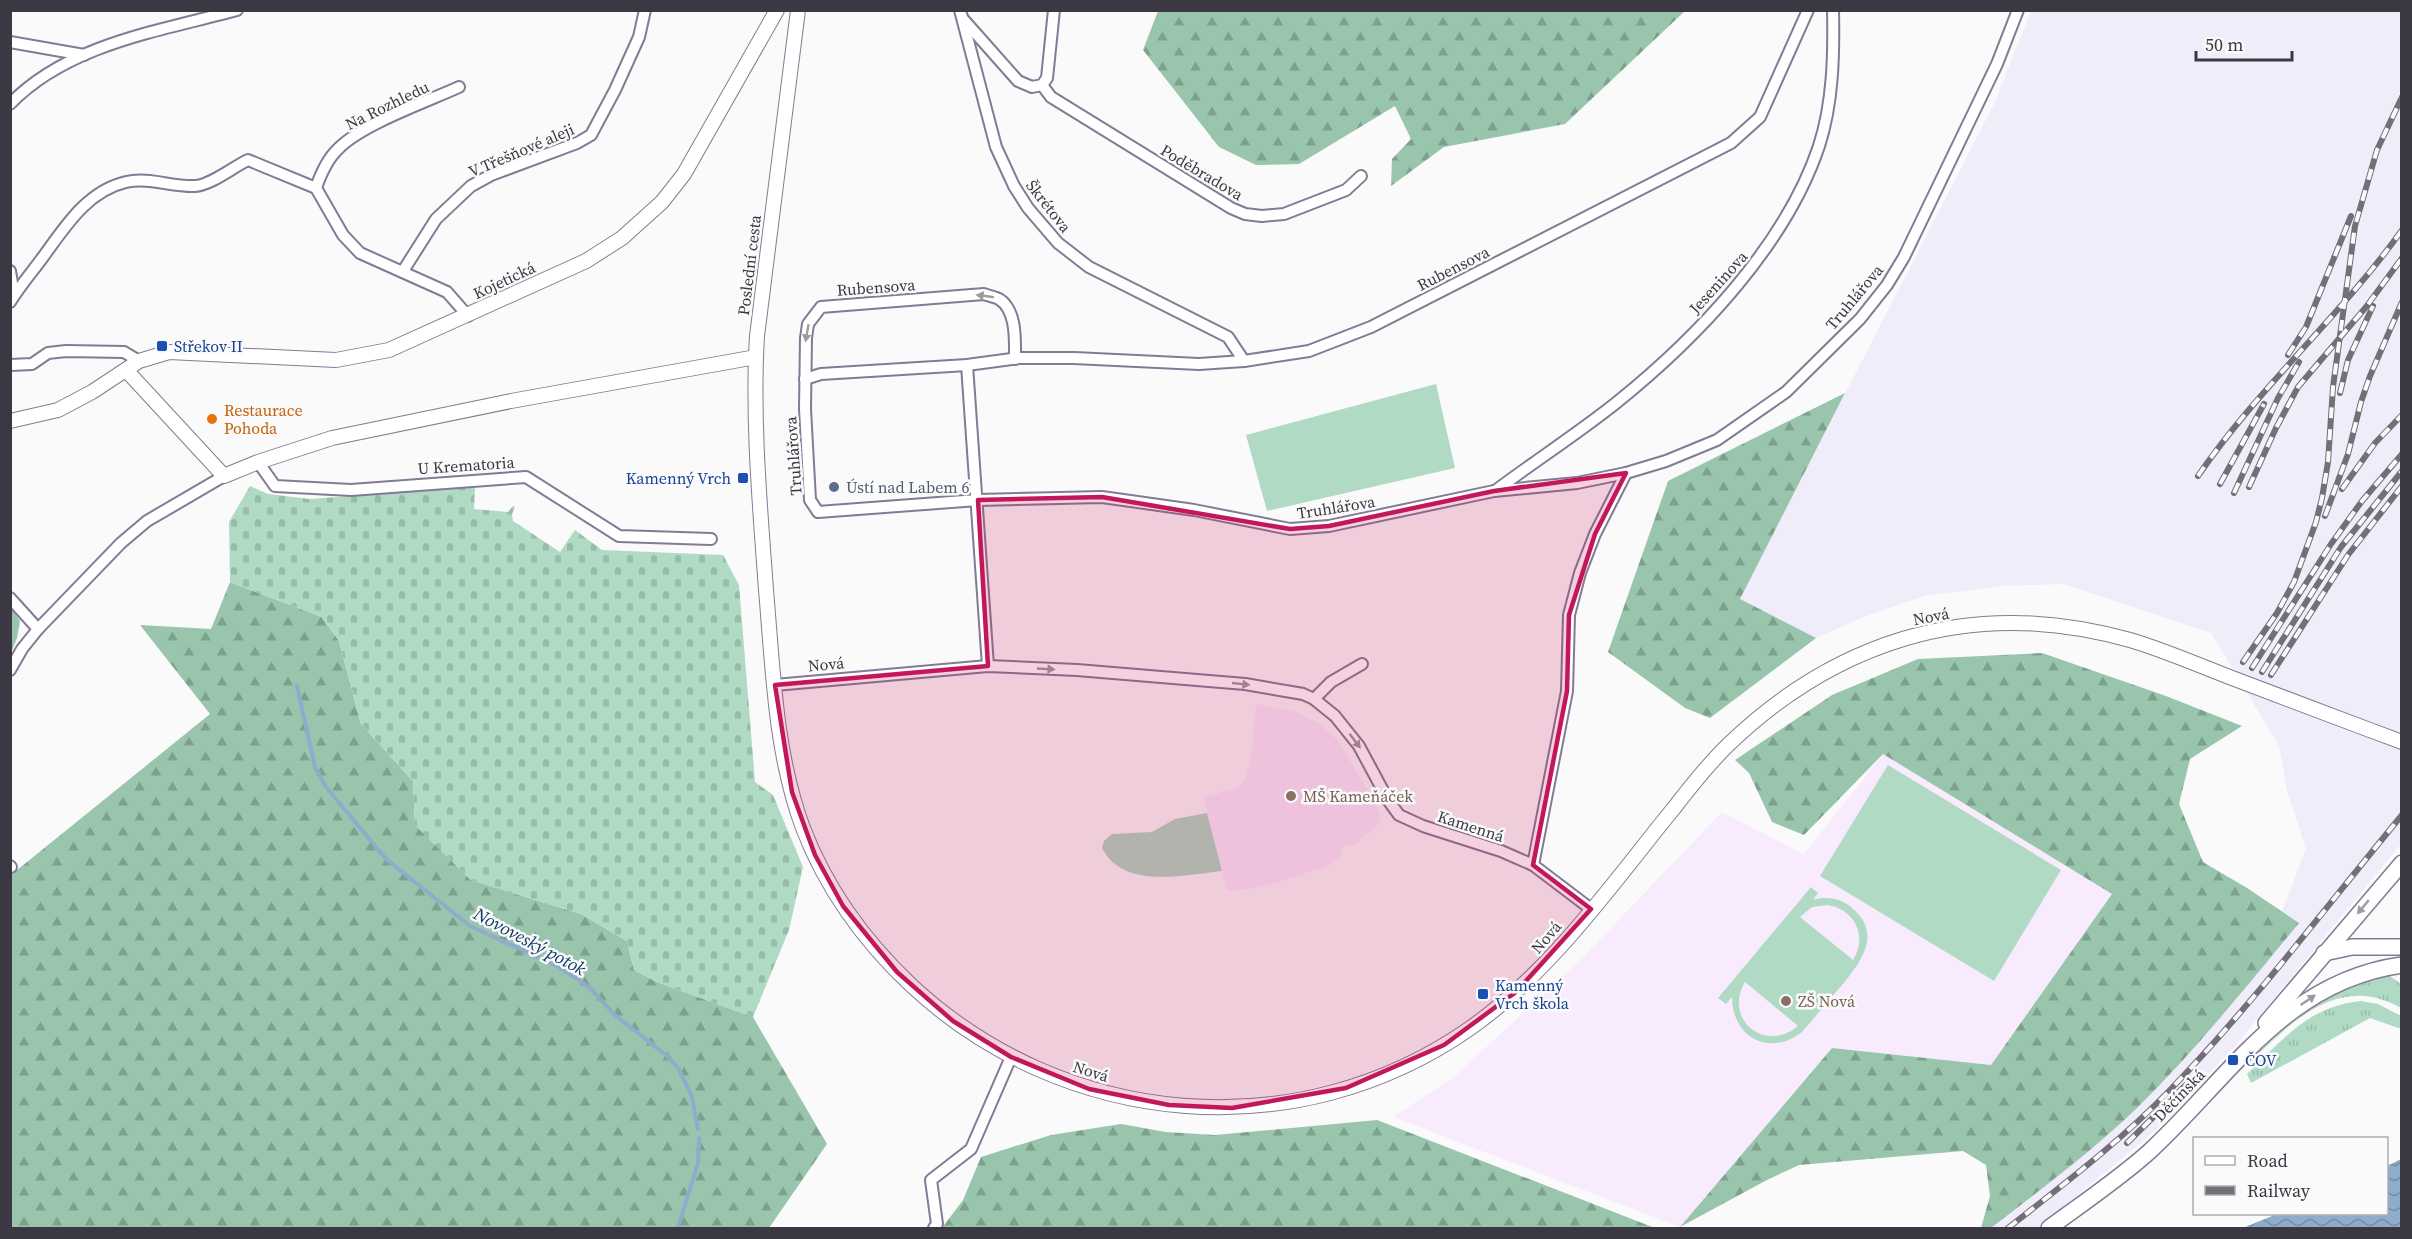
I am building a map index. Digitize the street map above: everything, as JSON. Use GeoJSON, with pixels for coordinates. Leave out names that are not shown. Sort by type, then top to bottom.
{"type":"FeatureCollection","features":[{"type":"Feature","properties":{"kind":"main road"},"geometry":{"type":"LineString","coordinates":[[2247,1050],[2324,953],[2402,863]]}},
{"type":"Feature","properties":{"kind":"main road"},"geometry":{"type":"LineString","coordinates":[[2324,953],[2352,947],[2402,947]]}},
{"type":"Feature","properties":{"kind":"main road","name":"Děčínská"},"geometry":{"type":"LineString","coordinates":[[2049,1228],[2149,1152],[2192,1110],[2247,1050],[2289,1013],[2332,985],[2373,969],[2402,965]]}},
{"type":"Feature","properties":{"kind":"street"},"geometry":{"type":"LineString","coordinates":[[10,104],[49,74],[84,55],[237,10]]}},
{"type":"Feature","properties":{"kind":"street","name":"V Třešňové aleji"},"geometry":{"type":"LineString","coordinates":[[403,271],[436,219],[471,186],[491,175],[577,143],[591,135],[639,37],[645,10]]}},
{"type":"Feature","properties":{"kind":"street","name":"Kojetická"},"geometry":{"type":"LineString","coordinates":[[10,421],[58,410],[92,392],[139,361],[169,352],[336,360],[389,350],[586,261],[622,237],[662,202],[684,174],[777,10]]}},
{"type":"Feature","properties":{"kind":"street","name":"Poslední cesta"},"geometry":{"type":"LineString","coordinates":[[761,526],[756,357],[798,10]]}},
{"type":"Feature","properties":{"kind":"street"},"geometry":{"type":"LineString","coordinates":[[960,14],[1018,81],[1032,87],[1042,86],[1047,78],[1054,10]]}},
{"type":"Feature","properties":{"kind":"street","name":"Rubensova"},"geometry":{"type":"LineString","coordinates":[[1015,359],[1015,334],[1011,316],[1000,299],[984,294],[821,307],[808,324],[805,379],[821,374],[967,365],[1015,359],[1074,358],[1199,364],[1244,361],[1309,351],[1371,327],[1731,143],[1760,117],[1808,10]]}},
{"type":"Feature","properties":{"kind":"street","name":"Jeseninova"},"geometry":{"type":"LineString","coordinates":[[1494,491],[1616,403],[1682,344],[1760,259],[1794,204],[1819,145],[1828,104],[1833,48],[1833,10]]}},
{"type":"Feature","properties":{"kind":"street","name":"Truhlářova"},"geometry":{"type":"LineString","coordinates":[[805,379],[810,500],[818,512],[978,500],[1102,497],[1194,510],[1290,529],[1329,526],[1494,491],[1577,483],[1626,473],[1666,461],[1717,440],[1755,416],[1786,392],[1860,319],[1887,285],[1904,257],[1997,64],[2018,10]]}},
{"type":"Feature","properties":{"kind":"street","name":"Škrétova"},"geometry":{"type":"LineString","coordinates":[[960,14],[996,147],[1014,186],[1028,208],[1058,243],[1089,267],[1228,337],[1244,361]]}},
{"type":"Feature","properties":{"kind":"street"},"geometry":{"type":"LineString","coordinates":[[10,42],[84,55]]}},
{"type":"Feature","properties":{"kind":"street","name":"Poděbradova"},"geometry":{"type":"LineString","coordinates":[[1042,86],[1051,97],[1231,208],[1245,214],[1262,216],[1284,214],[1346,190],[1361,176]]}},
{"type":"Feature","properties":{"kind":"street","name":"Na Rozhledu"},"geometry":{"type":"LineString","coordinates":[[316,188],[324,166],[338,148],[356,134],[459,87]]}},
{"type":"Feature","properties":{"kind":"street"},"geometry":{"type":"LineString","coordinates":[[12,299],[69,221],[86,203],[105,189],[128,182],[198,186],[214,180],[248,160],[316,188],[343,235],[360,253],[447,292],[468,316]]}},
{"type":"Feature","properties":{"kind":"street"},"geometry":{"type":"LineString","coordinates":[[10,271],[12,299]]}},
{"type":"Feature","properties":{"kind":"street"},"geometry":{"type":"LineString","coordinates":[[10,365],[32,364],[48,353],[66,351],[124,352],[139,361]]}},
{"type":"Feature","properties":{"kind":"street"},"geometry":{"type":"LineString","coordinates":[[10,670],[22,649],[38,629],[130,536],[147,521],[224,476],[258,462],[344,435],[511,401],[756,357]]}},
{"type":"Feature","properties":{"kind":"street"},"geometry":{"type":"LineString","coordinates":[[967,365],[988,666]]}},
{"type":"Feature","properties":{"kind":"street"},"geometry":{"type":"LineString","coordinates":[[126,369],[148,396],[224,476]]}},
{"type":"Feature","properties":{"kind":"street","name":"U Krematoria"},"geometry":{"type":"LineString","coordinates":[[258,462],[275,486],[351,490],[526,477],[619,536],[711,539]]}},
{"type":"Feature","properties":{"kind":"street"},"geometry":{"type":"LineString","coordinates":[[1533,865],[1566,691],[1569,665],[1569,615],[1580,573],[1595,534],[1626,473]]}},
{"type":"Feature","properties":{"kind":"street","name":"Nová"},"geometry":{"type":"LineString","coordinates":[[761,526],[775,685],[784,756],[795,801],[815,855],[843,906],[878,952],[932,1005],[976,1037],[1011,1057],[1050,1075],[1089,1089],[1169,1105],[1232,1108],[1320,1096],[1395,1070],[1419,1059],[1467,1030],[1528,981],[1591,909],[1725,747],[1765,712],[1812,678],[1858,655],[1906,638],[1990,623],[2038,622],[2068,626],[2137,642],[2402,742]]}},
{"type":"Feature","properties":{"kind":"street"},"geometry":{"type":"LineString","coordinates":[[10,598],[38,629]]}},
{"type":"Feature","properties":{"kind":"street"},"geometry":{"type":"LineString","coordinates":[[1314,699],[1331,682],[1362,664]]}},
{"type":"Feature","properties":{"kind":"street","name":"Nová"},"geometry":{"type":"LineString","coordinates":[[775,685],[988,666]]}},
{"type":"Feature","properties":{"kind":"street","name":"Kamenná"},"geometry":{"type":"LineString","coordinates":[[988,666],[1077,670],[1245,684],[1303,694],[1314,699],[1335,716],[1359,746],[1388,800],[1399,815],[1423,826],[1501,851],[1533,865],[1591,909]]}},
{"type":"Feature","properties":{"kind":"street"},"geometry":{"type":"LineString","coordinates":[[934,1228],[937,1224],[931,1180],[971,1149],[1011,1057]]}},
{"type":"Feature","properties":{"kind":"highlighted area"},"geometry":{"type":"Polygon","coordinates":[[[1626,473],[1595,534],[1569,615],[1567,691],[1533,865],[1591,909],[1516,992],[1444,1045],[1346,1088],[1232,1108],[1169,1105],[1089,1089],[1011,1057],[953,1021],[897,972],[843,906],[815,855],[792,792],[775,685],[988,666],[978,500],[1102,497],[1290,529],[1329,526],[1494,491],[1626,473]]]}},
{"type":"Feature","properties":{"kind":"shaded area"},"geometry":{"type":"Polygon","coordinates":[[[2031,11],[2401,11],[2401,844],[2235,1046],[2155,1131],[2038,1228],[1991,1228],[2042,1188],[2163,1082],[2213,1027],[2299,923],[2282,911],[2306,849],[2287,790],[2279,746],[2211,633],[2064,584],[2003,586],[1924,596],[1861,618],[1816,638],[1739,600],[1994,104],[2031,11]]]}},
{"type":"Feature","properties":{"kind":"shaded area","name":"MŠ Kameňáček"},"geometry":{"type":"Polygon","coordinates":[[[1256,704],[1296,712],[1321,725],[1337,740],[1371,795],[1380,815],[1380,822],[1354,845],[1342,846],[1340,858],[1324,867],[1254,888],[1227,891],[1204,798],[1239,787],[1246,778],[1251,758],[1256,704]]]}},
{"type":"Feature","properties":{"kind":"shaded area","name":"ZŠ Nová"},"geometry":{"type":"Polygon","coordinates":[[[1883,754],[2113,894],[1991,1065],[1831,1048],[1680,1227],[1393,1117],[1454,1077],[1585,955],[1722,812],[1804,854],[1883,754]]]}},
{"type":"Feature","properties":{"kind":"green space"},"geometry":{"type":"Polygon","coordinates":[[[1158,10],[1685,11],[1565,124],[1444,147],[1391,186],[1392,159],[1411,139],[1395,106],[1299,164],[1256,165],[1219,147],[1143,50],[1158,10]]]}},
{"type":"Feature","properties":{"kind":"green space"},"geometry":{"type":"Polygon","coordinates":[[[1436,384],[1455,468],[1267,511],[1246,435],[1436,384]]]}},
{"type":"Feature","properties":{"kind":"green space"},"geometry":{"type":"Polygon","coordinates":[[[1845,393],[1740,599],[1816,638],[1710,718],[1685,708],[1608,652],[1668,481],[1845,393]]]}},
{"type":"Feature","properties":{"kind":"green space"},"geometry":{"type":"Polygon","coordinates":[[[250,486],[268,494],[310,499],[475,487],[474,509],[508,512],[513,506],[515,507],[512,514],[513,521],[560,552],[575,530],[602,550],[723,555],[739,585],[755,782],[773,795],[803,867],[789,930],[753,1017],[657,982],[634,970],[627,941],[581,914],[471,880],[415,825],[413,781],[361,724],[339,641],[322,617],[230,582],[229,522],[250,486]]]}},
{"type":"Feature","properties":{"kind":"green space"},"geometry":{"type":"Polygon","coordinates":[[[230,582],[322,617],[339,641],[361,724],[413,781],[415,825],[471,880],[581,914],[627,941],[634,970],[657,982],[753,1017],[827,1144],[769,1228],[11,1228],[11,875],[210,714],[140,625],[211,629],[230,582]]]}},
{"type":"Feature","properties":{"kind":"green space"},"geometry":{"type":"Polygon","coordinates":[[[11,608],[20,621],[11,653],[11,608]]]}},
{"type":"Feature","properties":{"kind":"green space"},"geometry":{"type":"Polygon","coordinates":[[[2042,653],[2166,696],[2242,726],[2190,759],[2179,804],[2203,862],[2299,923],[2200,1041],[2136,1109],[2083,1156],[1991,1228],[1981,1228],[1990,1196],[1986,1165],[1963,1151],[1799,1165],[1680,1227],[1832,1048],[1991,1065],[2112,894],[1883,754],[1804,835],[1772,822],[1749,773],[1735,760],[1832,695],[1918,659],[2042,653]]]}},
{"type":"Feature","properties":{"kind":"green space"},"geometry":{"type":"Polygon","coordinates":[[[1888,765],[2061,870],[1994,981],[1820,876],[1888,765]]]}},
{"type":"Feature","properties":{"kind":"green space"},"geometry":{"type":"Polygon","coordinates":[[[1207,813],[1222,871],[1173,877],[1139,875],[1124,870],[1112,861],[1102,848],[1104,841],[1112,834],[1152,832],[1175,819],[1207,813]]]}},
{"type":"Feature","properties":{"kind":"green space"},"geometry":{"type":"Polygon","coordinates":[[[1811,887],[1818,893],[1813,900],[1828,898],[1838,900],[1852,908],[1862,919],[1867,930],[1867,941],[1859,962],[1803,1031],[1791,1039],[1778,1043],[1756,1040],[1746,1033],[1739,1023],[1732,997],[1726,1004],[1718,998],[1811,887]],[[1827,905],[1812,907],[1800,917],[1853,960],[1859,942],[1856,925],[1845,912],[1827,905]],[[1745,982],[1739,1008],[1743,1020],[1751,1028],[1761,1034],[1773,1036],[1785,1034],[1798,1026],[1745,982]]]}},
{"type":"Feature","properties":{"kind":"green space"},"geometry":{"type":"Polygon","coordinates":[[[2383,975],[2390,976],[2401,984],[2401,1008],[2378,998],[2356,996],[2335,999],[2297,1020],[2246,1066],[2281,1028],[2317,999],[2349,984],[2383,975]]]}},
{"type":"Feature","properties":{"kind":"green space"},"geometry":{"type":"Polygon","coordinates":[[[2361,1001],[2378,1004],[2401,1016],[2401,1029],[2370,1018],[2251,1083],[2247,1074],[2285,1037],[2311,1017],[2342,1004],[2361,1001]]]}},
{"type":"Feature","properties":{"kind":"green space"},"geometry":{"type":"Polygon","coordinates":[[[1377,1120],[1655,1228],[942,1228],[963,1200],[981,1157],[1051,1135],[1121,1124],[1166,1132],[1215,1135],[1377,1120]]]}},
{"type":"Feature","properties":{"kind":"water"},"geometry":{"type":"Polygon","coordinates":[[[2401,1159],[2401,1228],[2243,1228],[2275,1215],[2388,1215],[2388,1166],[2401,1159]]]}},
{"type":"Feature","properties":{"kind":"waterway","name":"Novoveský potok"},"geometry":{"type":"LineString","coordinates":[[297,686],[315,767],[326,787],[386,859],[470,926],[559,967],[589,987],[615,1015],[667,1056],[679,1069],[692,1097],[698,1129]]}},
{"type":"Feature","properties":{"kind":"waterway","name":"Novoveský potok"},"geometry":{"type":"LineString","coordinates":[[678,1228],[698,1163],[699,1138]]}},
{"type":"Feature","properties":{"kind":"railway"},"geometry":{"type":"LineString","coordinates":[[2243,662],[2277,613],[2294,582],[2316,522],[2328,462],[2333,387],[2355,226],[2377,150],[2402,97]]}},
{"type":"Feature","properties":{"kind":"railway"},"geometry":{"type":"LineString","coordinates":[[2288,355],[2306,327],[2351,216]]}},
{"type":"Feature","properties":{"kind":"railway"},"geometry":{"type":"LineString","coordinates":[[2198,476],[2246,413],[2352,293],[2402,230]]}},
{"type":"Feature","properties":{"kind":"railway"},"geometry":{"type":"LineString","coordinates":[[2249,487],[2298,387],[2366,307],[2402,258]]}},
{"type":"Feature","properties":{"kind":"railway"},"geometry":{"type":"LineString","coordinates":[[2325,516],[2348,454],[2370,376],[2402,302]]}},
{"type":"Feature","properties":{"kind":"railway"},"geometry":{"type":"LineString","coordinates":[[2340,393],[2348,360],[2373,306]]}},
{"type":"Feature","properties":{"kind":"railway"},"geometry":{"type":"LineString","coordinates":[[2234,493],[2278,398],[2299,362]]}},
{"type":"Feature","properties":{"kind":"railway"},"geometry":{"type":"LineString","coordinates":[[2220,484],[2264,404]]}},
{"type":"Feature","properties":{"kind":"railway"},"geometry":{"type":"LineString","coordinates":[[2342,489],[2375,443],[2402,415]]}},
{"type":"Feature","properties":{"kind":"railway"},"geometry":{"type":"LineString","coordinates":[[2252,668],[2331,544],[2362,501],[2402,454]]}},
{"type":"Feature","properties":{"kind":"railway"},"geometry":{"type":"LineString","coordinates":[[2262,672],[2341,547],[2402,471]]}},
{"type":"Feature","properties":{"kind":"railway"},"geometry":{"type":"LineString","coordinates":[[2271,675],[2348,555],[2402,486]]}},
{"type":"Feature","properties":{"kind":"railway"},"geometry":{"type":"LineString","coordinates":[[2008,1228],[2112,1144],[2170,1090],[2231,1024],[2402,815]]}},
{"type":"Feature","properties":{"kind":"railway"},"geometry":{"type":"LineString","coordinates":[[2127,1143],[2187,1084]]}},
{"type":"Feature","properties":{"kind":"place","name":"Střekov II"},"geometry":{"type":"Point","coordinates":[162,346]}},
{"type":"Feature","properties":{"kind":"place","name":"Restaurace Pohoda"},"geometry":{"type":"Point","coordinates":[212,419]}},
{"type":"Feature","properties":{"kind":"place","name":"Kamenný Vrch"},"geometry":{"type":"Point","coordinates":[743,478]}},
{"type":"Feature","properties":{"kind":"place","name":"Ústí nad Labem 6"},"geometry":{"type":"Point","coordinates":[834,487]}},
{"type":"Feature","properties":{"kind":"place","name":"MŠ Kameňáček"},"geometry":{"type":"Point","coordinates":[1291,796]}},
{"type":"Feature","properties":{"kind":"place","name":"Kamenný Vrch škola"},"geometry":{"type":"Point","coordinates":[1483,994]}},
{"type":"Feature","properties":{"kind":"place","name":"ZŠ Nová"},"geometry":{"type":"Point","coordinates":[1786,1001]}},
{"type":"Feature","properties":{"kind":"place","name":"ČOV"},"geometry":{"type":"Point","coordinates":[2233,1060]}}]}
